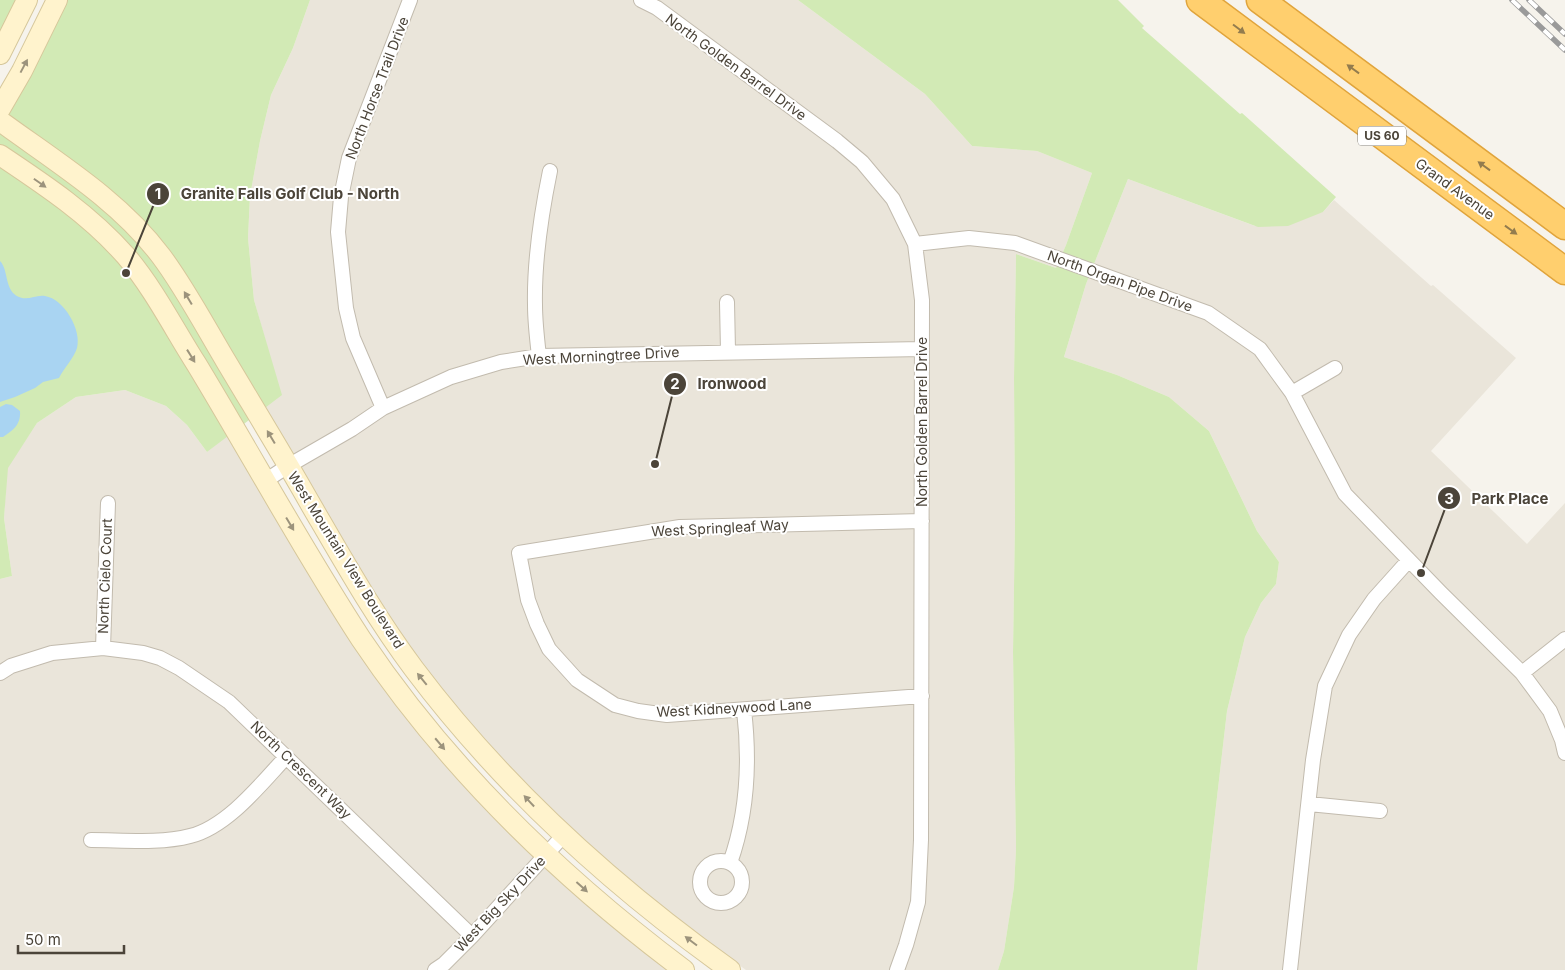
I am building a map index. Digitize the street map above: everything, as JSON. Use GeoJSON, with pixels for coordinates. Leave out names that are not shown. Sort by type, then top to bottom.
{"type":"FeatureCollection","features":[{"type":"Feature","properties":{"kind":"highway","name":"Grand Avenue"},"geometry":{"type":"LineString","coordinates":[[1200,0],[1565,271]]}},
{"type":"Feature","properties":{"kind":"highway","name":"US 60"},"geometry":{"type":"LineString","coordinates":[[1260,0],[1565,226]]}},
{"type":"Feature","properties":{"kind":"street"},"geometry":{"type":"LineString","coordinates":[[0,54],[27,0]]}},
{"type":"Feature","properties":{"kind":"street"},"geometry":{"type":"LineString","coordinates":[[0,109],[22,71],[57,0]]}},
{"type":"Feature","properties":{"kind":"street","name":"North Horse Trail Drive"},"geometry":{"type":"LineString","coordinates":[[383,408],[353,338],[346,308],[338,232],[341,197],[349,158],[410,0]]}},
{"type":"Feature","properties":{"kind":"street","name":"North Golden Barrel Drive"},"geometry":{"type":"LineString","coordinates":[[641,0],[657,8],[837,141],[862,162],[893,199],[916,244],[922,300],[921,840],[918,902],[897,970]]}},
{"type":"Feature","properties":{"kind":"street","name":"West Mountain View Boulevard"},"geometry":{"type":"LineString","coordinates":[[0,121],[93,189],[123,214],[160,255],[176,278],[376,613],[413,668],[482,751],[563,836],[637,900],[730,970]]}},
{"type":"Feature","properties":{"kind":"street","name":"West Mountain View Boulevard"},"geometry":{"type":"LineString","coordinates":[[0,155],[86,217],[127,257],[168,318],[345,614],[387,676],[467,776],[520,831],[611,913],[684,970]]}},
{"type":"Feature","properties":{"kind":"street"},"geometry":{"type":"LineString","coordinates":[[538,356],[535,306],[537,253],[550,171]]}},
{"type":"Feature","properties":{"kind":"street","name":"North Organ Pipe Drive"},"geometry":{"type":"LineString","coordinates":[[916,244],[969,238],[1015,243],[1208,313],[1260,349],[1292,393],[1345,494],[1522,673],[1550,711],[1562,740],[1565,753]]}},
{"type":"Feature","properties":{"kind":"street"},"geometry":{"type":"LineString","coordinates":[[728,302],[728,351]]}},
{"type":"Feature","properties":{"kind":"street","name":"West Morningtree Drive"},"geometry":{"type":"LineString","coordinates":[[265,481],[352,429],[383,408],[451,377],[501,362],[538,356],[922,348]]}},
{"type":"Feature","properties":{"kind":"street"},"geometry":{"type":"LineString","coordinates":[[1292,393],[1335,368]]}},
{"type":"Feature","properties":{"kind":"street","name":"North Cielo Court"},"geometry":{"type":"LineString","coordinates":[[103,648],[108,503]]}},
{"type":"Feature","properties":{"kind":"street","name":"West Springleaf Way"},"geometry":{"type":"LineString","coordinates":[[519,553],[680,528],[922,521]]}},
{"type":"Feature","properties":{"kind":"street","name":"West Kidneywood Lane"},"geometry":{"type":"LineString","coordinates":[[519,553],[528,600],[549,649],[577,680],[596,694],[623,707],[667,715],[922,696]]}},
{"type":"Feature","properties":{"kind":"street"},"geometry":{"type":"LineString","coordinates":[[1290,970],[1313,760],[1325,686],[1349,635],[1374,599],[1409,560]]}},
{"type":"Feature","properties":{"kind":"street"},"geometry":{"type":"LineString","coordinates":[[1522,673],[1565,639]]}},
{"type":"Feature","properties":{"kind":"street","name":"North Crescent Way"},"geometry":{"type":"LineString","coordinates":[[0,673],[11,666],[52,653],[103,648],[143,653],[160,658],[179,668],[229,702],[472,936]]}},
{"type":"Feature","properties":{"kind":"street"},"geometry":{"type":"LineString","coordinates":[[730,863],[736,845],[743,805],[747,751],[744,710]]}},
{"type":"Feature","properties":{"kind":"street"},"geometry":{"type":"LineString","coordinates":[[91,840],[165,840],[191,836],[217,823],[237,809],[286,756]]}},
{"type":"Feature","properties":{"kind":"street"},"geometry":{"type":"LineString","coordinates":[[1309,804],[1380,811]]}},
{"type":"Feature","properties":{"kind":"street","name":"West Big Sky Drive"},"geometry":{"type":"LineString","coordinates":[[435,970],[444,964],[472,936],[563,836]]}},
{"type":"Feature","properties":{"kind":"shaded area"},"geometry":{"type":"Polygon","coordinates":[[[310,0],[798,0],[925,94],[972,146],[1037,151],[1092,173],[1056,268],[1016,254],[1013,652],[1016,849],[1014,887],[1004,951],[998,970],[746,970],[666,912],[601,859],[521,782],[470,726],[411,650],[334,528],[263,408],[267,346],[254,300],[248,238],[250,196],[271,95],[293,48],[310,0]]]}},
{"type":"Feature","properties":{"kind":"shaded area"},"geometry":{"type":"Polygon","coordinates":[[[1128,179],[1255,226],[1323,212],[1334,200],[1516,358],[1431,451],[1527,544],[1565,503],[1565,970],[1197,970],[1227,711],[1245,637],[1261,603],[1276,584],[1279,562],[1257,531],[1209,431],[1169,397],[1117,375],[1064,357],[1086,284],[1128,179]]]}},
{"type":"Feature","properties":{"kind":"shaded area"},"geometry":{"type":"Polygon","coordinates":[[[125,390],[166,406],[187,425],[207,452],[229,434],[406,713],[671,970],[0,970],[0,579],[12,576],[4,518],[7,468],[37,423],[76,397],[125,390]]]}},
{"type":"Feature","properties":{"kind":"green space"},"geometry":{"type":"Polygon","coordinates":[[[0,0],[19,0],[0,36],[0,0]]]}},
{"type":"Feature","properties":{"kind":"green space"},"geometry":{"type":"Polygon","coordinates":[[[66,0],[310,0],[293,48],[271,95],[250,196],[248,238],[254,300],[282,395],[207,452],[187,425],[166,406],[125,390],[76,397],[37,423],[8,468],[4,518],[12,576],[0,579],[0,123],[66,0]]]}},
{"type":"Feature","properties":{"kind":"green space"},"geometry":{"type":"Polygon","coordinates":[[[798,0],[1118,0],[1144,26],[1142,28],[1240,114],[1242,113],[1336,197],[1323,212],[1288,226],[1258,227],[1128,179],[1086,284],[1064,357],[1117,375],[1169,397],[1209,431],[1257,531],[1279,562],[1276,584],[1261,603],[1245,637],[1227,711],[1197,970],[998,970],[1004,951],[1014,887],[1016,849],[1013,652],[1016,254],[1056,268],[1092,173],[1037,151],[972,146],[925,94],[798,0]]]}},
{"type":"Feature","properties":{"kind":"water"},"geometry":{"type":"Polygon","coordinates":[[[0,261],[14,294],[22,298],[45,296],[52,298],[65,309],[74,324],[78,341],[76,352],[59,378],[43,382],[35,388],[0,402],[0,261]]]}},
{"type":"Feature","properties":{"kind":"water"},"geometry":{"type":"Polygon","coordinates":[[[6,404],[12,405],[20,411],[20,416],[18,424],[3,437],[0,437],[0,407],[6,404]]]}},
{"type":"Feature","properties":{"kind":"railway"},"geometry":{"type":"LineString","coordinates":[[1512,0],[1565,50]]}},
{"type":"Feature","properties":{"kind":"railway"},"geometry":{"type":"LineString","coordinates":[[1529,0],[1565,34]]}},
{"type":"Feature","properties":{"kind":"place","name":"Granite Falls Golf Club - North"},"geometry":{"type":"Point","coordinates":[126,273]}},
{"type":"Feature","properties":{"kind":"place","name":"Ironwood"},"geometry":{"type":"Point","coordinates":[655,464]}},
{"type":"Feature","properties":{"kind":"place","name":"Park Place"},"geometry":{"type":"Point","coordinates":[1421,573]}}]}
